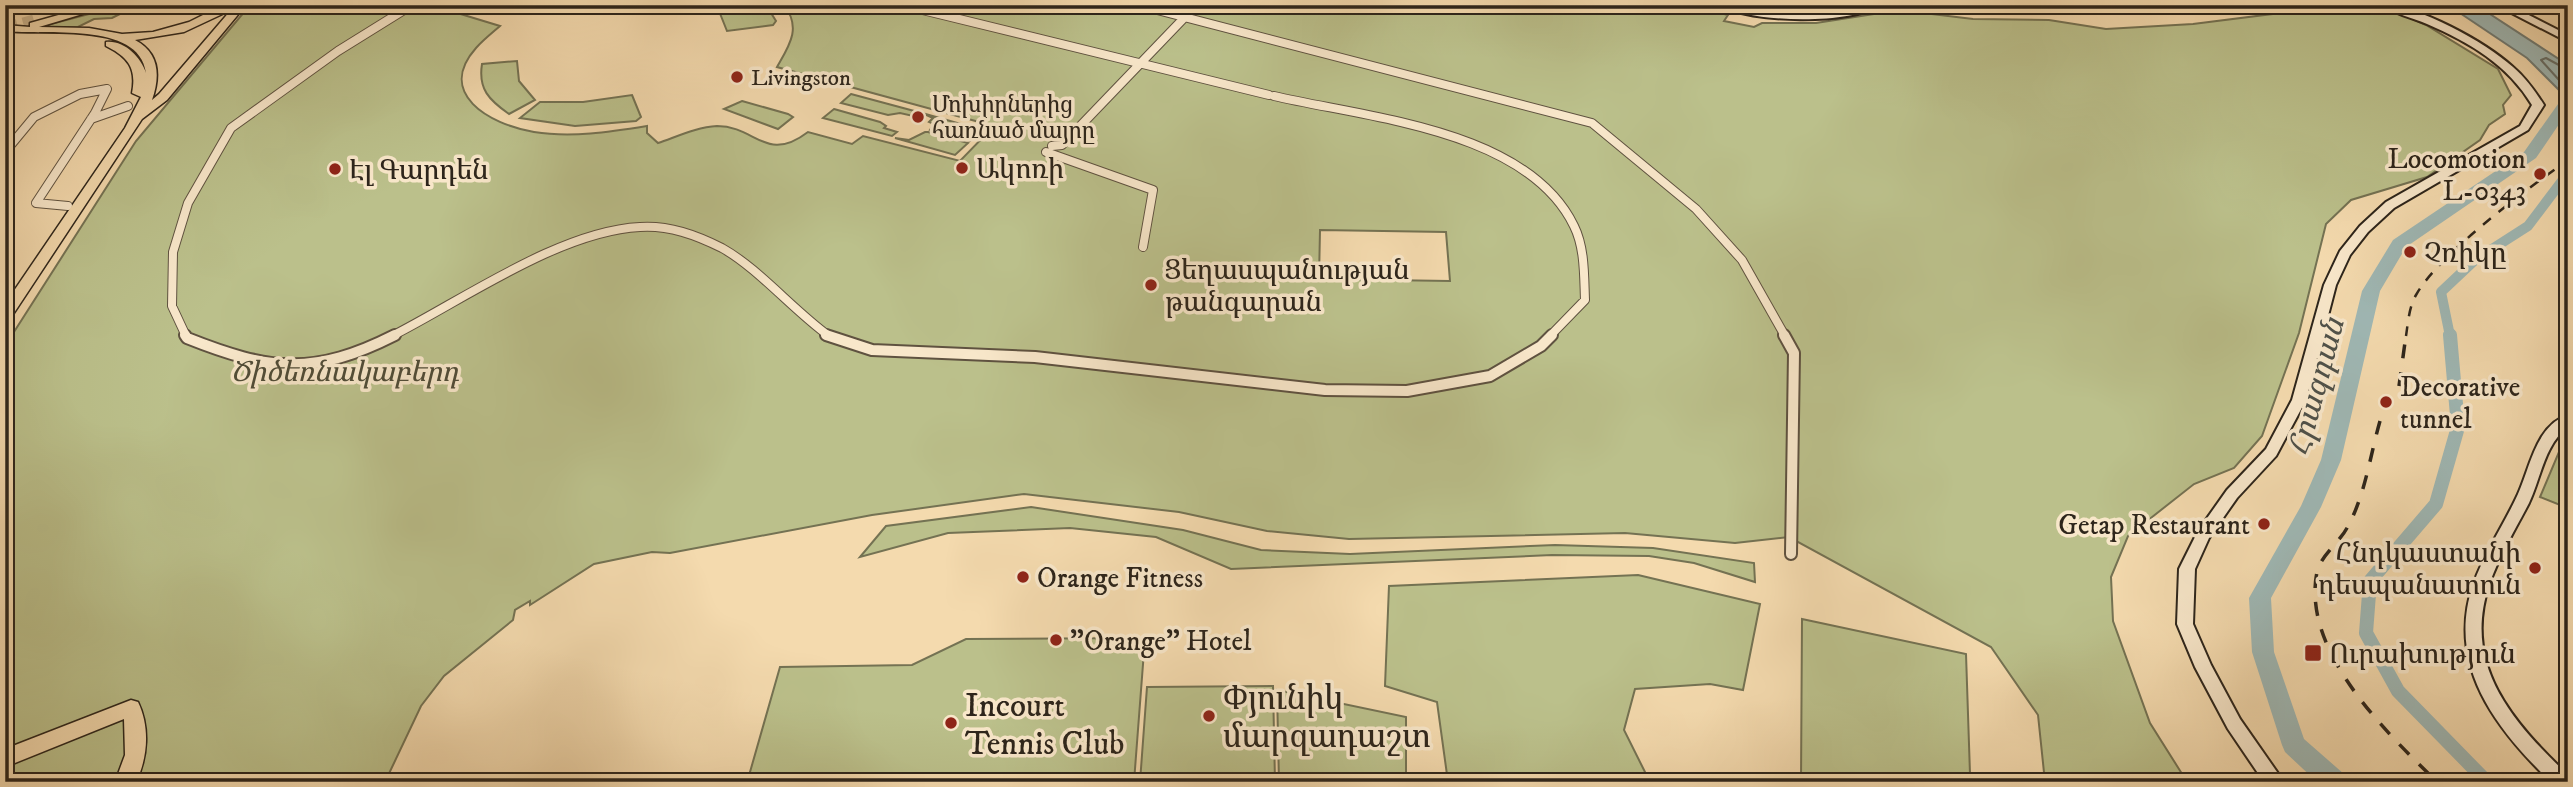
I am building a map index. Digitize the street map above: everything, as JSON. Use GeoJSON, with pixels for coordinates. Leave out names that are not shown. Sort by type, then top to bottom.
{"type":"FeatureCollection","features":[{"type":"Feature","properties":{"kind":"main road"},"geometry":{"type":"LineString","coordinates":[[5,22],[78,5]]}},
{"type":"Feature","properties":{"kind":"main road"},"geometry":{"type":"LineString","coordinates":[[94,5],[34,23],[108,5]]}},
{"type":"Feature","properties":{"kind":"main road"},"geometry":{"type":"LineString","coordinates":[[5,29],[117,37],[155,36],[182,29],[231,5]]}},
{"type":"Feature","properties":{"kind":"main road"},"geometry":{"type":"LineString","coordinates":[[134,122],[163,97],[241,5]]}},
{"type":"Feature","properties":{"kind":"main road"},"geometry":{"type":"LineString","coordinates":[[5,35],[83,37],[109,43],[130,54],[141,73],[137,96],[125,120],[5,301]]}},
{"type":"Feature","properties":{"kind":"main road"},"geometry":{"type":"LineString","coordinates":[[5,316],[134,122],[150,90],[152,69],[139,47],[117,37]]}},
{"type":"Feature","properties":{"kind":"main road"},"geometry":{"type":"LineString","coordinates":[[5,758],[131,708],[136,727],[135,762],[125,782]]}},
{"type":"Feature","properties":{"kind":"street"},"geometry":{"type":"LineString","coordinates":[[412,5],[327,57],[231,128],[188,203],[173,252],[172,306],[187,338],[259,364],[311,365],[361,353],[575,240],[614,229],[662,227],[708,239],[725,250],[828,336],[872,350],[1035,357],[1325,390],[1407,391],[1490,376],[1541,346],[1585,300],[1582,258],[1574,226],[1549,191],[1527,173],[1474,144],[902,5]]}},
{"type":"Feature","properties":{"kind":"street"},"geometry":{"type":"LineString","coordinates":[[1138,5],[1591,123],[1696,209],[1739,260],[1794,353],[1791,554]]}},
{"type":"Feature","properties":{"kind":"street"},"geometry":{"type":"LineString","coordinates":[[1724,5],[1765,14],[1820,18],[1876,5]]}},
{"type":"Feature","properties":{"kind":"street"},"geometry":{"type":"LineString","coordinates":[[2275,782],[2234,724],[2203,667],[2185,624],[2188,569],[2203,535],[2232,494],[2271,452],[2299,400],[2330,285],[2344,254],[2364,229],[2390,205],[2524,128],[2538,105],[2518,74],[2497,59],[2447,32],[2387,5]]}},
{"type":"Feature","properties":{"kind":"street"},"geometry":{"type":"LineString","coordinates":[[2501,5],[2568,39]]}},
{"type":"Feature","properties":{"kind":"street"},"geometry":{"type":"LineString","coordinates":[[1143,247],[1153,190],[1049,149],[1062,145],[1185,18]]}},
{"type":"Feature","properties":{"kind":"street"},"geometry":{"type":"LineString","coordinates":[[5,152],[30,120],[86,91],[104,87],[107,89],[91,119],[36,203],[68,206]]}},
{"type":"Feature","properties":{"kind":"street"},"geometry":{"type":"LineString","coordinates":[[91,119],[128,106]]}},
{"type":"Feature","properties":{"kind":"street"},"geometry":{"type":"LineString","coordinates":[[2563,782],[2527,748],[2498,710],[2472,642],[2474,612],[2486,574],[2526,493],[2546,443],[2552,432],[2568,420]]}},
{"type":"Feature","properties":{"kind":"green space"},"geometry":{"type":"Polygon","coordinates":[[[123,5],[138,5],[112,18],[94,19],[78,27],[36,28],[123,5]]]}},
{"type":"Feature","properties":{"kind":"green space","name":"Ծիծեռնակաբերդ"},"geometry":{"type":"Polygon","coordinates":[[[250,5],[431,5],[500,26],[476,48],[465,64],[462,79],[465,92],[473,104],[485,114],[500,122],[534,132],[576,134],[647,126],[647,133],[658,143],[694,130],[717,126],[742,131],[761,141],[782,145],[808,132],[852,144],[863,136],[960,161],[994,126],[777,67],[792,37],[793,29],[784,5],[1598,5],[1625,10],[1671,5],[1728,15],[1724,21],[1754,27],[1762,23],[1816,23],[1874,14],[1915,12],[1973,19],[2049,20],[2106,29],[2193,24],[2272,14],[2272,5],[2381,5],[2426,25],[2498,69],[2511,95],[2503,105],[2505,114],[2489,125],[2480,140],[2427,177],[2351,200],[2326,224],[2299,333],[2262,436],[2234,468],[2194,484],[2128,536],[2111,577],[2113,621],[2150,723],[2184,777],[2182,782],[2045,782],[2038,715],[1991,647],[1789,537],[1735,543],[1625,533],[1349,539],[1267,531],[1179,512],[1024,494],[872,515],[670,553],[652,552],[594,564],[530,605],[530,601],[515,610],[513,620],[444,676],[421,706],[385,782],[5,782],[5,346],[136,141],[250,5]],[[1320,230],[1319,279],[1450,281],[1446,232],[1320,230]]]}},
{"type":"Feature","properties":{"kind":"green space"},"geometry":{"type":"Polygon","coordinates":[[[712,5],[766,5],[776,21],[773,25],[727,31],[719,11],[712,5]]]}},
{"type":"Feature","properties":{"kind":"green space"},"geometry":{"type":"Polygon","coordinates":[[[517,61],[519,81],[535,100],[509,114],[486,93],[481,73],[482,64],[517,61]]]}},
{"type":"Feature","properties":{"kind":"green space"},"geometry":{"type":"Polygon","coordinates":[[[851,94],[918,112],[913,116],[900,113],[888,115],[841,103],[851,94]]]}},
{"type":"Feature","properties":{"kind":"green space"},"geometry":{"type":"Polygon","coordinates":[[[632,95],[641,117],[636,121],[575,126],[520,118],[540,102],[583,102],[632,95]]]}},
{"type":"Feature","properties":{"kind":"green space"},"geometry":{"type":"Polygon","coordinates":[[[742,101],[793,117],[778,129],[724,109],[742,101]]]}},
{"type":"Feature","properties":{"kind":"green space"},"geometry":{"type":"Polygon","coordinates":[[[834,109],[880,122],[886,126],[884,128],[897,132],[892,136],[823,118],[834,109]]]}},
{"type":"Feature","properties":{"kind":"green space"},"geometry":{"type":"Polygon","coordinates":[[[922,113],[982,130],[970,141],[930,130],[934,124],[929,122],[933,118],[922,113]]]}},
{"type":"Feature","properties":{"kind":"green space"},"geometry":{"type":"Polygon","coordinates":[[[925,132],[968,143],[955,155],[895,138],[909,140],[925,132]]]}},
{"type":"Feature","properties":{"kind":"green space"},"geometry":{"type":"Polygon","coordinates":[[[2568,439],[2568,500],[2565,507],[2540,497],[2564,440],[2568,439]]]}},
{"type":"Feature","properties":{"kind":"green space"},"geometry":{"type":"Polygon","coordinates":[[[1031,507],[1183,530],[1261,550],[1350,554],[1555,545],[1653,548],[1754,563],[1755,582],[1694,563],[1649,556],[1552,555],[1231,569],[1156,537],[1070,528],[948,533],[860,557],[886,526],[1031,507]]]}},
{"type":"Feature","properties":{"kind":"green space"},"geometry":{"type":"Polygon","coordinates":[[[1638,575],[1760,604],[1743,690],[1710,684],[1635,689],[1624,730],[1650,782],[1448,782],[1437,702],[1385,686],[1389,586],[1638,575]]]}},
{"type":"Feature","properties":{"kind":"green space"},"geometry":{"type":"Polygon","coordinates":[[[1802,619],[1966,654],[1970,774],[1984,782],[1801,782],[1802,619]]]}},
{"type":"Feature","properties":{"kind":"green space","name":"Incourt Tennis Club"},"geometry":{"type":"Polygon","coordinates":[[[1145,638],[1134,782],[748,779],[780,667],[912,665],[966,639],[1145,638]]]}},
{"type":"Feature","properties":{"kind":"green space","name":"Փյունիկ մարզադաշտ"},"geometry":{"type":"Polygon","coordinates":[[[1273,686],[1275,782],[1140,782],[1147,687],[1273,686]]]}},
{"type":"Feature","properties":{"kind":"green space"},"geometry":{"type":"Polygon","coordinates":[[[1277,690],[1406,717],[1406,782],[1279,782],[1277,690]]]}},
{"type":"Feature","properties":{"kind":"water"},"geometry":{"type":"Polygon","coordinates":[[[2448,5],[2476,5],[2568,65],[2568,99],[2527,58],[2448,5]]]}},
{"type":"Feature","properties":{"kind":"waterway","name":"Հրազդան"},"geometry":{"type":"LineString","coordinates":[[2335,782],[2294,745],[2263,652],[2260,598],[2311,507],[2331,460],[2371,291],[2399,244],[2530,155],[2568,100]]}},
{"type":"Feature","properties":{"kind":"waterway"},"geometry":{"type":"LineString","coordinates":[[2450,336],[2441,292],[2475,260],[2528,226],[2562,181]]}},
{"type":"Feature","properties":{"kind":"waterway"},"geometry":{"type":"LineString","coordinates":[[2450,335],[2458,427],[2436,504],[2370,581],[2366,633],[2398,691],[2487,782]]}},
{"type":"Feature","properties":{"kind":"tunnel"},"geometry":{"type":"LineString","coordinates":[[5,29],[34,21]]}},
{"type":"Feature","properties":{"kind":"railway"},"geometry":{"type":"LineString","coordinates":[[2406,336],[2414,300],[2427,279],[2486,223],[2568,160]]}},
{"type":"Feature","properties":{"kind":"railway"},"geometry":{"type":"LineString","coordinates":[[2399,386],[2406,335]]}},
{"type":"Feature","properties":{"kind":"railway"},"geometry":{"type":"LineString","coordinates":[[2380,421],[2363,489],[2353,516],[2344,534],[2319,566],[2315,602],[2322,631],[2334,660],[2352,688],[2394,739],[2437,782]]}},
{"type":"Feature","properties":{"kind":"place","name":"Livingston"},"geometry":{"type":"Point","coordinates":[737,77]}},
{"type":"Feature","properties":{"kind":"place","name":"Մոխիրներից հառնած մայրը"},"geometry":{"type":"Point","coordinates":[918,117]}},
{"type":"Feature","properties":{"kind":"place","name":"Ակոռի"},"geometry":{"type":"Point","coordinates":[962,168]}},
{"type":"Feature","properties":{"kind":"place","name":"Էլ Գարդեն"},"geometry":{"type":"Point","coordinates":[335,169]}},
{"type":"Feature","properties":{"kind":"place","name":"Locomotion L-0343"},"geometry":{"type":"Point","coordinates":[2540,174]}},
{"type":"Feature","properties":{"kind":"place","name":"Չռիկը"},"geometry":{"type":"Point","coordinates":[2410,252]}},
{"type":"Feature","properties":{"kind":"place","name":"Ցեղասպանության թանգարան"},"geometry":{"type":"Point","coordinates":[1151,285]}},
{"type":"Feature","properties":{"kind":"place","name":"Decorative tunnel"},"geometry":{"type":"Point","coordinates":[2386,402]}},
{"type":"Feature","properties":{"kind":"place","name":"Getap Restaurant"},"geometry":{"type":"Point","coordinates":[2264,524]}},
{"type":"Feature","properties":{"kind":"place","name":"Հնդկաստանի դեսպանատուն"},"geometry":{"type":"Point","coordinates":[2535,568]}},
{"type":"Feature","properties":{"kind":"place","name":"Orange Fitness"},"geometry":{"type":"Point","coordinates":[1023,577]}},
{"type":"Feature","properties":{"kind":"place","name":"\"Orange\" Hotel"},"geometry":{"type":"Point","coordinates":[1056,640]}},
{"type":"Feature","properties":{"kind":"place","name":"Ուրախություն"},"geometry":{"type":"Point","coordinates":[2313,653]}},
{"type":"Feature","properties":{"kind":"place","name":"Փյունիկ մարզադաշտ"},"geometry":{"type":"Point","coordinates":[1209,716]}},
{"type":"Feature","properties":{"kind":"place","name":"Incourt Tennis Club"},"geometry":{"type":"Point","coordinates":[951,723]}}]}
